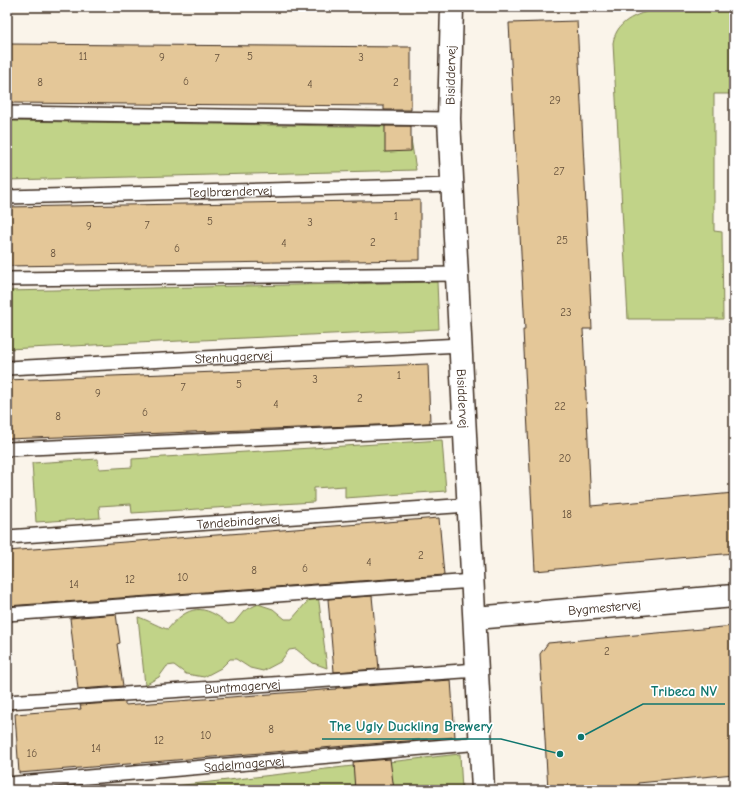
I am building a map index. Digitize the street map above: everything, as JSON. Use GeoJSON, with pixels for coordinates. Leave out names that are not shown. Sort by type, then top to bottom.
{"type":"FeatureCollection","features":[{"type":"Feature","properties":{"kind":"street","name":"Bisiddervej"},"geometry":{"type":"LineString","coordinates":[[452,7],[449,119],[466,429],[483,790]]}},
{"type":"Feature","properties":{"kind":"street","name":"Bygmestervej"},"geometry":{"type":"LineString","coordinates":[[475,618],[734,596]]}},
{"type":"Feature","properties":{"kind":"lane"},"geometry":{"type":"LineString","coordinates":[[7,113],[449,119]]}},
{"type":"Feature","properties":{"kind":"lane","name":"Teglbrændervej"},"geometry":{"type":"LineString","coordinates":[[7,197],[453,185]]}},
{"type":"Feature","properties":{"kind":"lane"},"geometry":{"type":"LineString","coordinates":[[7,279],[457,274]]}},
{"type":"Feature","properties":{"kind":"lane","name":"Stenhuggervej"},"geometry":{"type":"LineString","coordinates":[[7,368],[461,345]]}},
{"type":"Feature","properties":{"kind":"lane"},"geometry":{"type":"LineString","coordinates":[[7,448],[466,429]]}},
{"type":"Feature","properties":{"kind":"lane","name":"Tøndebindervej"},"geometry":{"type":"LineString","coordinates":[[7,537],[469,505]]}},
{"type":"Feature","properties":{"kind":"lane"},"geometry":{"type":"LineString","coordinates":[[7,614],[473,581]]}},
{"type":"Feature","properties":{"kind":"lane","name":"Buntmagervej"},"geometry":{"type":"LineString","coordinates":[[7,702],[478,670]]}},
{"type":"Feature","properties":{"kind":"lane","name":"Sadelmagervej"},"geometry":{"type":"LineString","coordinates":[[7,784],[481,743]]}},
{"type":"Feature","properties":{"kind":"green space"},"geometry":{"type":"Polygon","coordinates":[[[661,7],[734,7],[734,94],[714,94],[714,231],[722,232],[723,319],[628,319],[613,43],[615,35],[624,22],[638,15],[661,7]]]}},
{"type":"Feature","properties":{"kind":"green space"},"geometry":{"type":"Polygon","coordinates":[[[7,121],[409,127],[416,170],[7,180],[7,121]]]}},
{"type":"Feature","properties":{"kind":"green space"},"geometry":{"type":"Polygon","coordinates":[[[437,282],[439,329],[7,349],[7,291],[437,282]]]}},
{"type":"Feature","properties":{"kind":"green space"},"geometry":{"type":"Polygon","coordinates":[[[442,440],[446,491],[345,498],[345,486],[314,488],[314,502],[132,513],[131,504],[99,506],[100,518],[36,522],[32,463],[98,459],[99,469],[132,467],[132,459],[442,440]]]}},
{"type":"Feature","properties":{"kind":"green space"},"geometry":{"type":"Polygon","coordinates":[[[318,594],[327,668],[313,663],[296,649],[289,650],[280,662],[263,671],[250,668],[236,659],[230,659],[221,668],[204,677],[186,674],[174,665],[167,666],[159,677],[145,685],[138,617],[168,629],[182,615],[189,611],[204,610],[219,617],[228,624],[234,623],[244,611],[258,604],[273,609],[285,619],[292,619],[306,603],[318,594]]]}},
{"type":"Feature","properties":{"kind":"green space"},"geometry":{"type":"Polygon","coordinates":[[[460,754],[462,790],[139,790],[460,754]]]}},
{"type":"Feature","properties":{"kind":"building"},"geometry":{"type":"Polygon","coordinates":[[[577,21],[592,329],[583,329],[591,506],[734,493],[734,553],[535,571],[523,330],[525,330],[509,23],[577,21]]]}},
{"type":"Feature","properties":{"kind":"building"},"geometry":{"type":"Polygon","coordinates":[[[7,44],[411,47],[411,110],[384,110],[384,106],[7,103],[7,44]]]}},
{"type":"Feature","properties":{"kind":"building"},"geometry":{"type":"Polygon","coordinates":[[[385,126],[411,126],[411,151],[385,152],[385,126]]]}},
{"type":"Feature","properties":{"kind":"building"},"geometry":{"type":"Polygon","coordinates":[[[420,200],[420,260],[7,266],[7,207],[420,200]]]}},
{"type":"Feature","properties":{"kind":"building"},"geometry":{"type":"Polygon","coordinates":[[[428,364],[430,423],[7,439],[7,380],[428,364]]]}},
{"type":"Feature","properties":{"kind":"building"},"geometry":{"type":"Polygon","coordinates":[[[439,518],[444,575],[7,606],[7,551],[439,518]]]}},
{"type":"Feature","properties":{"kind":"building"},"geometry":{"type":"Polygon","coordinates":[[[372,596],[379,669],[334,672],[328,599],[372,596]]]}},
{"type":"Feature","properties":{"kind":"building"},"geometry":{"type":"Polygon","coordinates":[[[116,614],[120,643],[117,644],[123,686],[78,689],[70,618],[116,614]]]}},
{"type":"Feature","properties":{"kind":"building"},"geometry":{"type":"Polygon","coordinates":[[[734,626],[734,774],[638,783],[638,790],[548,790],[540,654],[548,643],[734,626]]]}},
{"type":"Feature","properties":{"kind":"building"},"geometry":{"type":"Polygon","coordinates":[[[451,680],[455,737],[19,773],[15,714],[81,709],[80,705],[125,702],[125,705],[451,680]]]}},
{"type":"Feature","properties":{"kind":"building"},"geometry":{"type":"Polygon","coordinates":[[[390,759],[394,790],[355,790],[353,762],[390,759]]]}},
{"type":"Feature","properties":{"kind":"place","name":"Tribeca NV"},"geometry":{"type":"Point","coordinates":[581,737]}},
{"type":"Feature","properties":{"kind":"place","name":"The Ugly Duckling Brewery"},"geometry":{"type":"Point","coordinates":[560,754]}}]}
